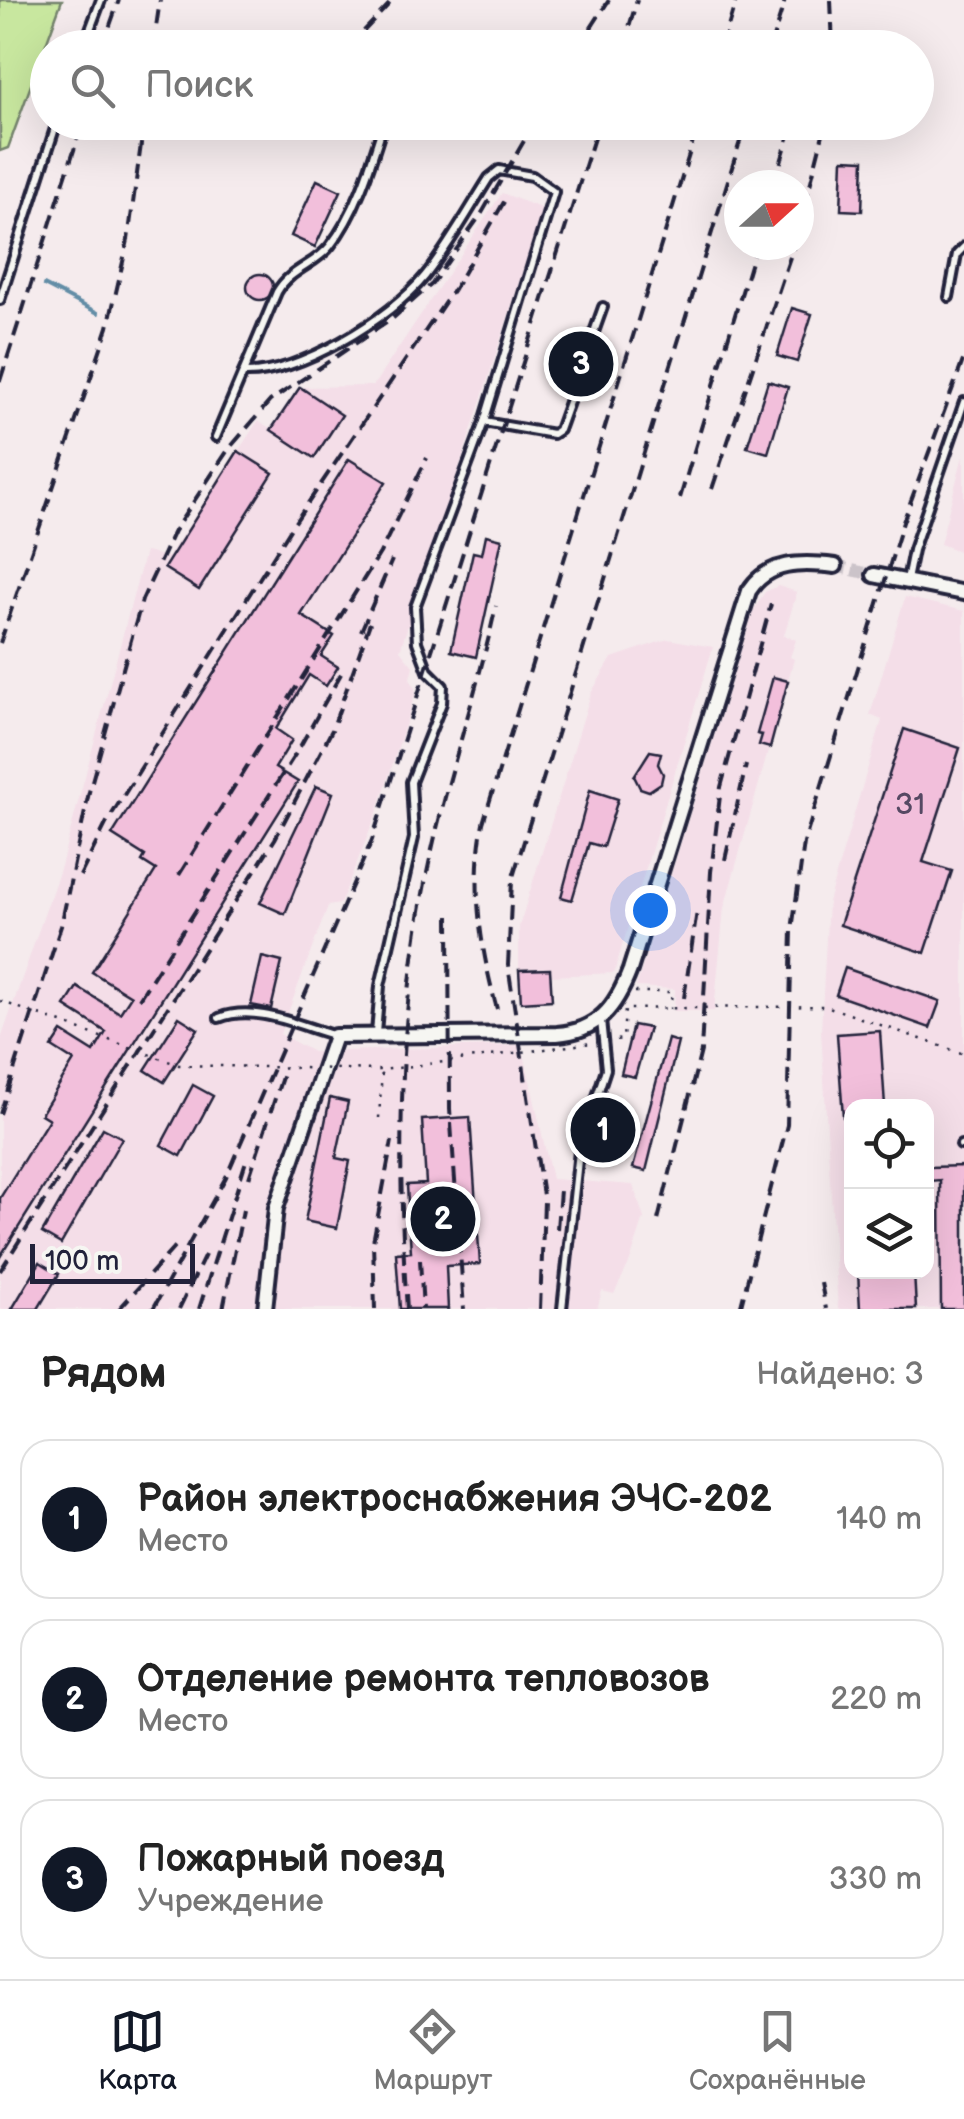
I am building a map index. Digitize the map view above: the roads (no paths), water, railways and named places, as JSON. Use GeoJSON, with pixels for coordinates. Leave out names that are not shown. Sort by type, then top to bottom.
{"type":"FeatureCollection","features":[{"type":"Feature","properties":{"kind":"street"},"geometry":{"type":"LineString","coordinates":[[264,1309],[276,1208],[335,1036],[557,1034],[580,1032],[601,1020],[630,970],[748,591],[775,568],[802,564],[834,566]]}},
{"type":"Feature","properties":{"kind":"street"},"geometry":{"type":"LineString","coordinates":[[874,575],[964,593]]}},
{"type":"Feature","properties":{"kind":"lane"},"geometry":{"type":"LineString","coordinates":[[90,30],[101,0]]}},
{"type":"Feature","properties":{"kind":"lane"},"geometry":{"type":"LineString","coordinates":[[0,300],[51,140]]}},
{"type":"Feature","properties":{"kind":"lane"},"geometry":{"type":"LineString","coordinates":[[216,438],[282,284],[334,241],[368,173],[378,140]]}},
{"type":"Feature","properties":{"kind":"lane"},"geometry":{"type":"LineString","coordinates":[[243,373],[280,371],[313,358],[406,294],[424,278],[489,178],[509,168],[549,185],[555,198],[484,422],[416,607],[417,642],[428,671],[443,686],[442,703],[410,782],[414,838],[380,986],[376,1033]]}},
{"type":"Feature","properties":{"kind":"lane"},"geometry":{"type":"LineString","coordinates":[[949,297],[958,254],[964,247]]}},
{"type":"Feature","properties":{"kind":"lane"},"geometry":{"type":"LineString","coordinates":[[484,422],[553,434],[559,430],[603,307]]}},
{"type":"Feature","properties":{"kind":"lane"},"geometry":{"type":"LineString","coordinates":[[908,580],[913,550],[964,402]]}},
{"type":"Feature","properties":{"kind":"lane"},"geometry":{"type":"LineString","coordinates":[[219,1018],[238,1011],[302,1023],[335,1036]]}},
{"type":"Feature","properties":{"kind":"lane"},"geometry":{"type":"LineString","coordinates":[[562,1309],[579,1151],[606,1069],[601,1020]]}},
{"type":"Feature","properties":{"kind":"waterway"},"geometry":{"type":"LineString","coordinates":[[44,285],[98,313]]}},
{"type":"Feature","properties":{"kind":"tunnel"},"geometry":{"type":"LineString","coordinates":[[835,566],[874,575]]}},
{"type":"Feature","properties":{"kind":"railway"},"geometry":{"type":"LineString","coordinates":[[108,30],[119,0]]}},
{"type":"Feature","properties":{"kind":"railway"},"geometry":{"type":"LineString","coordinates":[[156,30],[160,0]]}},
{"type":"Feature","properties":{"kind":"railway"},"geometry":{"type":"LineString","coordinates":[[365,30],[393,0]]}},
{"type":"Feature","properties":{"kind":"railway"},"geometry":{"type":"LineString","coordinates":[[590,30],[609,0]]}},
{"type":"Feature","properties":{"kind":"railway"},"geometry":{"type":"LineString","coordinates":[[628,30],[637,0]]}},
{"type":"Feature","properties":{"kind":"railway"},"geometry":{"type":"LineString","coordinates":[[727,30],[736,0]]}},
{"type":"Feature","properties":{"kind":"railway"},"geometry":{"type":"LineString","coordinates":[[776,30],[785,0]]}},
{"type":"Feature","properties":{"kind":"railway"},"geometry":{"type":"LineString","coordinates":[[831,0],[832,30]]}},
{"type":"Feature","properties":{"kind":"railway"},"geometry":{"type":"LineString","coordinates":[[0,381],[77,140]]}},
{"type":"Feature","properties":{"kind":"railway"},"geometry":{"type":"LineString","coordinates":[[0,643],[108,327],[128,240],[142,140]]}},
{"type":"Feature","properties":{"kind":"railway"},"geometry":{"type":"LineString","coordinates":[[0,1114],[61,926],[89,792],[142,600],[174,531],[228,450],[270,401],[392,319],[432,284],[482,213],[525,140]]}},
{"type":"Feature","properties":{"kind":"railway"},"geometry":{"type":"LineString","coordinates":[[153,1309],[226,1177],[372,840],[593,140]]}},
{"type":"Feature","properties":{"kind":"railway"},"geometry":{"type":"LineString","coordinates":[[497,1009],[479,916],[483,823],[693,140]]}},
{"type":"Feature","properties":{"kind":"railway"},"geometry":{"type":"LineString","coordinates":[[540,1309],[544,1202],[508,965],[512,880],[740,140]]}},
{"type":"Feature","properties":{"kind":"railway"},"geometry":{"type":"LineString","coordinates":[[779,170],[788,140]]}},
{"type":"Feature","properties":{"kind":"railway"},"geometry":{"type":"LineString","coordinates":[[814,170],[821,140]]}},
{"type":"Feature","properties":{"kind":"railway"},"geometry":{"type":"LineString","coordinates":[[80,876],[107,822],[291,528],[454,289],[508,195]]}},
{"type":"Feature","properties":{"kind":"railway"},"geometry":{"type":"LineString","coordinates":[[680,498],[751,260]]}},
{"type":"Feature","properties":{"kind":"railway"},"geometry":{"type":"LineString","coordinates":[[712,489],[789,260]]}},
{"type":"Feature","properties":{"kind":"railway"},"geometry":{"type":"LineString","coordinates":[[740,1309],[787,1125],[792,930],[804,843],[903,522],[964,358]]}},
{"type":"Feature","properties":{"kind":"railway"},"geometry":{"type":"LineString","coordinates":[[179,875],[380,553],[427,458]]}},
{"type":"Feature","properties":{"kind":"railway"},"geometry":{"type":"LineString","coordinates":[[361,631],[392,560]]}},
{"type":"Feature","properties":{"kind":"railway"},"geometry":{"type":"LineString","coordinates":[[658,1220],[701,1051],[711,872],[721,787],[771,604]]}},
{"type":"Feature","properties":{"kind":"railway"},"geometry":{"type":"LineString","coordinates":[[407,1309],[401,1147],[410,984],[433,844],[496,606]]}},
{"type":"Feature","properties":{"kind":"railway"},"geometry":{"type":"LineString","coordinates":[[0,1271],[275,839],[332,730],[370,623]]}},
{"type":"Feature","properties":{"kind":"railway"},"geometry":{"type":"LineString","coordinates":[[139,999],[298,750],[342,672]]}},
{"type":"Feature","properties":{"kind":"railway"},"geometry":{"type":"LineString","coordinates":[[725,860],[746,765]]}},
{"type":"Feature","properties":{"kind":"railway"},"geometry":{"type":"LineString","coordinates":[[684,998],[697,911]]}},
{"type":"Feature","properties":{"kind":"railway"},"geometry":{"type":"LineString","coordinates":[[449,916],[450,1109],[464,1309]]}},
{"type":"Feature","properties":{"kind":"railway"},"geometry":{"type":"LineString","coordinates":[[249,1178],[283,1074]]}},
{"type":"Feature","properties":{"kind":"railway"},"geometry":{"type":"LineString","coordinates":[[375,1309],[373,1242],[392,1141]]}},
{"type":"Feature","properties":{"kind":"railway"},"geometry":{"type":"LineString","coordinates":[[199,1309],[246,1161]]}},
{"type":"Feature","properties":{"kind":"railway"},"geometry":{"type":"LineString","coordinates":[[557,1229],[560,1190]]}},
{"type":"Feature","properties":{"kind":"railway"},"geometry":{"type":"LineString","coordinates":[[223,1309],[243,1210]]}},
{"type":"Feature","properties":{"kind":"railway"},"geometry":{"type":"LineString","coordinates":[[119,1309],[180,1241]]}},
{"type":"Feature","properties":{"kind":"railway"},"geometry":{"type":"LineString","coordinates":[[179,1309],[205,1255]]}},
{"type":"Feature","properties":{"kind":"railway"},"geometry":{"type":"LineString","coordinates":[[420,1260],[423,1309]]}},
{"type":"Feature","properties":{"kind":"railway"},"geometry":{"type":"LineString","coordinates":[[821,1283],[826,1309]]}},
{"type":"Feature","properties":{"kind":"place","name":"Пожарный поезд"},"geometry":{"type":"Point","coordinates":[581,364]}},
{"type":"Feature","properties":{"kind":"place","name":"Район электроснабжения ЭЧС-202"},"geometry":{"type":"Point","coordinates":[603,1130]}},
{"type":"Feature","properties":{"kind":"place","name":"Отделение ремонта тепловозов"},"geometry":{"type":"Point","coordinates":[443,1219]}}]}
